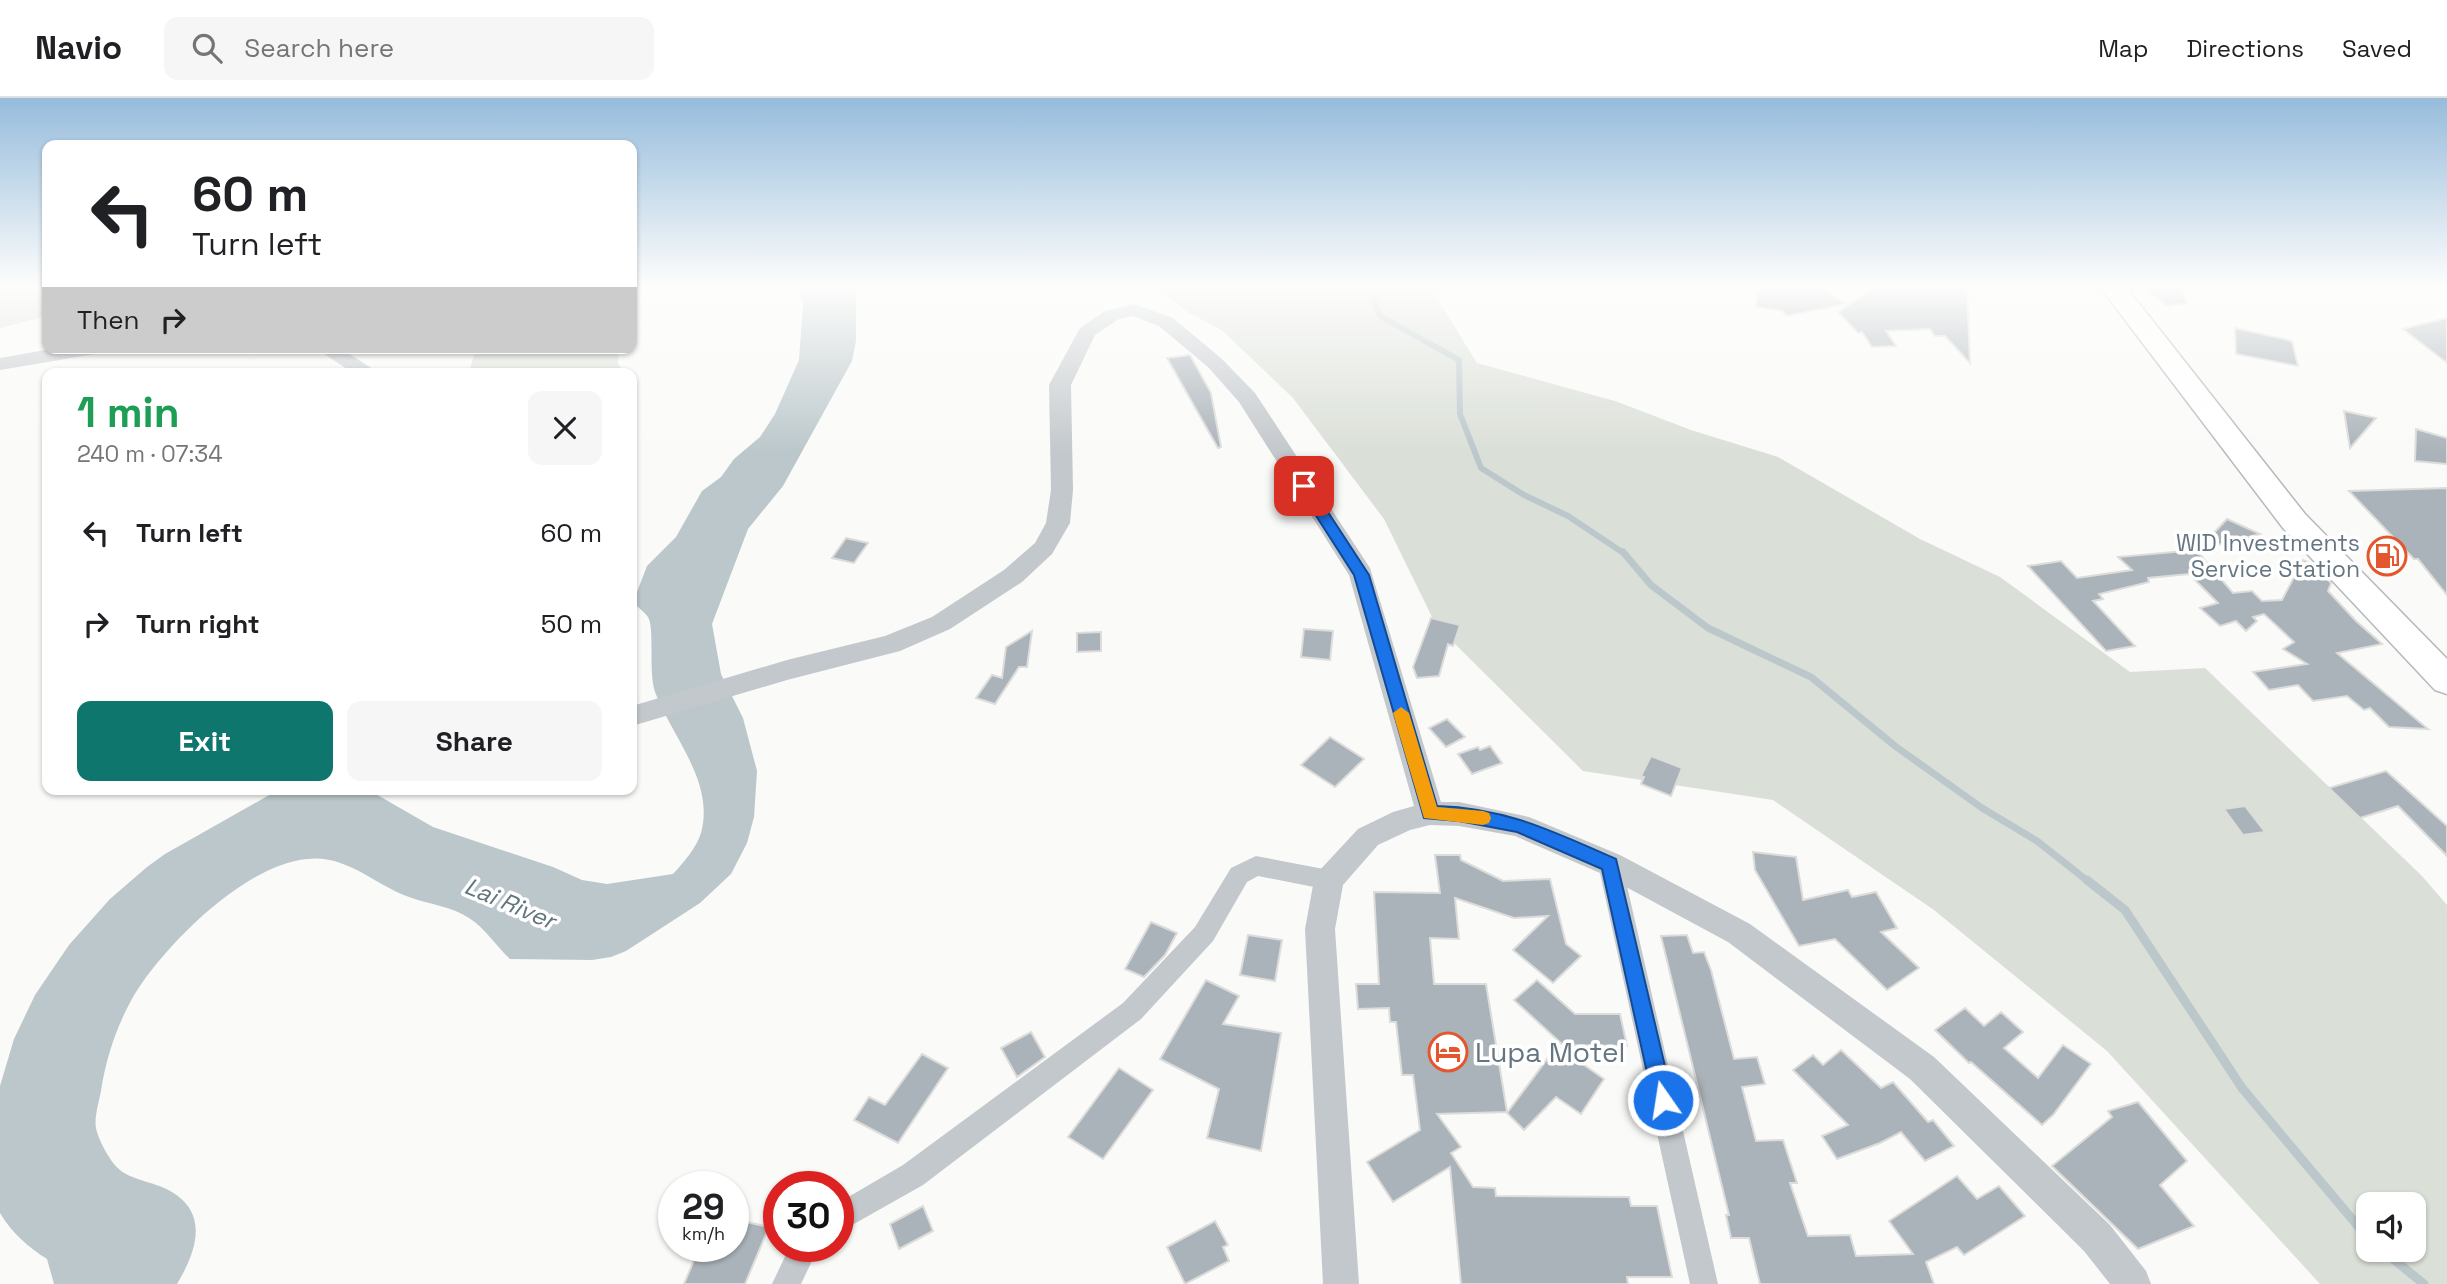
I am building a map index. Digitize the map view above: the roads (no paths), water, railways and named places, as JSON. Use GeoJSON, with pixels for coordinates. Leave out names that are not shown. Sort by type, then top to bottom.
{"type":"FeatureCollection","features":[{"type":"Feature","properties":{"kind":"main road"},"geometry":{"type":"LineString","coordinates":[[2156,342],[2294,521],[2447,681]]}},
{"type":"Feature","properties":{"kind":"street"},"geometry":{"type":"LineString","coordinates":[[640,714],[788,670],[891,644],[941,623],[1013,576],[1044,548],[1058,523],[1062,491],[1060,385],[1082,342]]}},
{"type":"Feature","properties":{"kind":"street"},"geometry":{"type":"LineString","coordinates":[[1190,342],[1215,363],[1247,398],[1361,575],[1430,813]]}},
{"type":"Feature","properties":{"kind":"street"},"geometry":{"type":"LineString","coordinates":[[0,364],[59,354]]}},
{"type":"Feature","properties":{"kind":"street"},"geometry":{"type":"LineString","coordinates":[[335,354],[360,368]]}},
{"type":"Feature","properties":{"kind":"street"},"geometry":{"type":"LineString","coordinates":[[1341,1284],[1320,929],[1329,880],[1368,837],[1403,820],[1430,813],[1459,814],[1519,825],[1610,864],[1739,933],[1922,1068],[2097,1238],[2133,1284]]}},
{"type":"Feature","properties":{"kind":"street"},"geometry":{"type":"LineString","coordinates":[[1610,864],[1704,1284]]}},
{"type":"Feature","properties":{"kind":"street"},"geometry":{"type":"LineString","coordinates":[[854,1210],[913,1175],[1132,1011],[1204,934],[1239,875],[1256,866],[1329,880]]}},
{"type":"Feature","properties":{"kind":"street"},"geometry":{"type":"LineString","coordinates":[[786,1284],[797,1262]]}},
{"type":"Feature","properties":{"kind":"water","name":"Lai River"},"geometry":{"type":"Polygon","coordinates":[[[800,342],[856,342],[852,361],[783,486],[748,529],[712,624],[721,674],[743,718],[757,771],[754,817],[747,843],[731,874],[700,903],[626,951],[592,960],[510,959],[475,922],[463,914],[396,892],[335,861],[307,859],[283,864],[259,875],[210,909],[168,951],[136,992],[114,1040],[97,1110],[97,1133],[116,1166],[128,1175],[162,1187],[178,1196],[188,1206],[196,1230],[184,1271],[177,1284],[54,1284],[47,1259],[21,1239],[0,1213],[0,1086],[14,1039],[35,995],[69,945],[110,899],[165,854],[269,795],[377,795],[433,827],[553,867],[582,880],[607,884],[673,874],[689,855],[701,833],[704,814],[702,796],[690,760],[655,692],[650,623],[637,606],[637,592],[647,566],[676,537],[702,491],[721,477],[734,459],[760,437],[775,414],[799,360],[800,342]]]}},
{"type":"Feature","properties":{"kind":"waterway"},"geometry":{"type":"LineString","coordinates":[[1427,342],[1459,360],[1460,414],[1481,468],[1524,495],[1568,516],[1624,554]]}},
{"type":"Feature","properties":{"kind":"waterway"},"geometry":{"type":"LineString","coordinates":[[1624,554],[1651,585],[1708,628],[1811,677],[1895,746],[1982,808],[2037,841],[2089,882]]}},
{"type":"Feature","properties":{"kind":"waterway"},"geometry":{"type":"LineString","coordinates":[[2087,880],[2125,910],[2242,1088],[2356,1224]]}},
{"type":"Feature","properties":{"kind":"waterway"},"geometry":{"type":"LineString","coordinates":[[2397,1262],[2424,1284]]}},
{"type":"Feature","properties":{"kind":"place","name":"WID Investments Service Station"},"geometry":{"type":"Point","coordinates":[2387,556]}},
{"type":"Feature","properties":{"kind":"place","name":"Lupa Motel"},"geometry":{"type":"Point","coordinates":[1448,1052]}}]}
